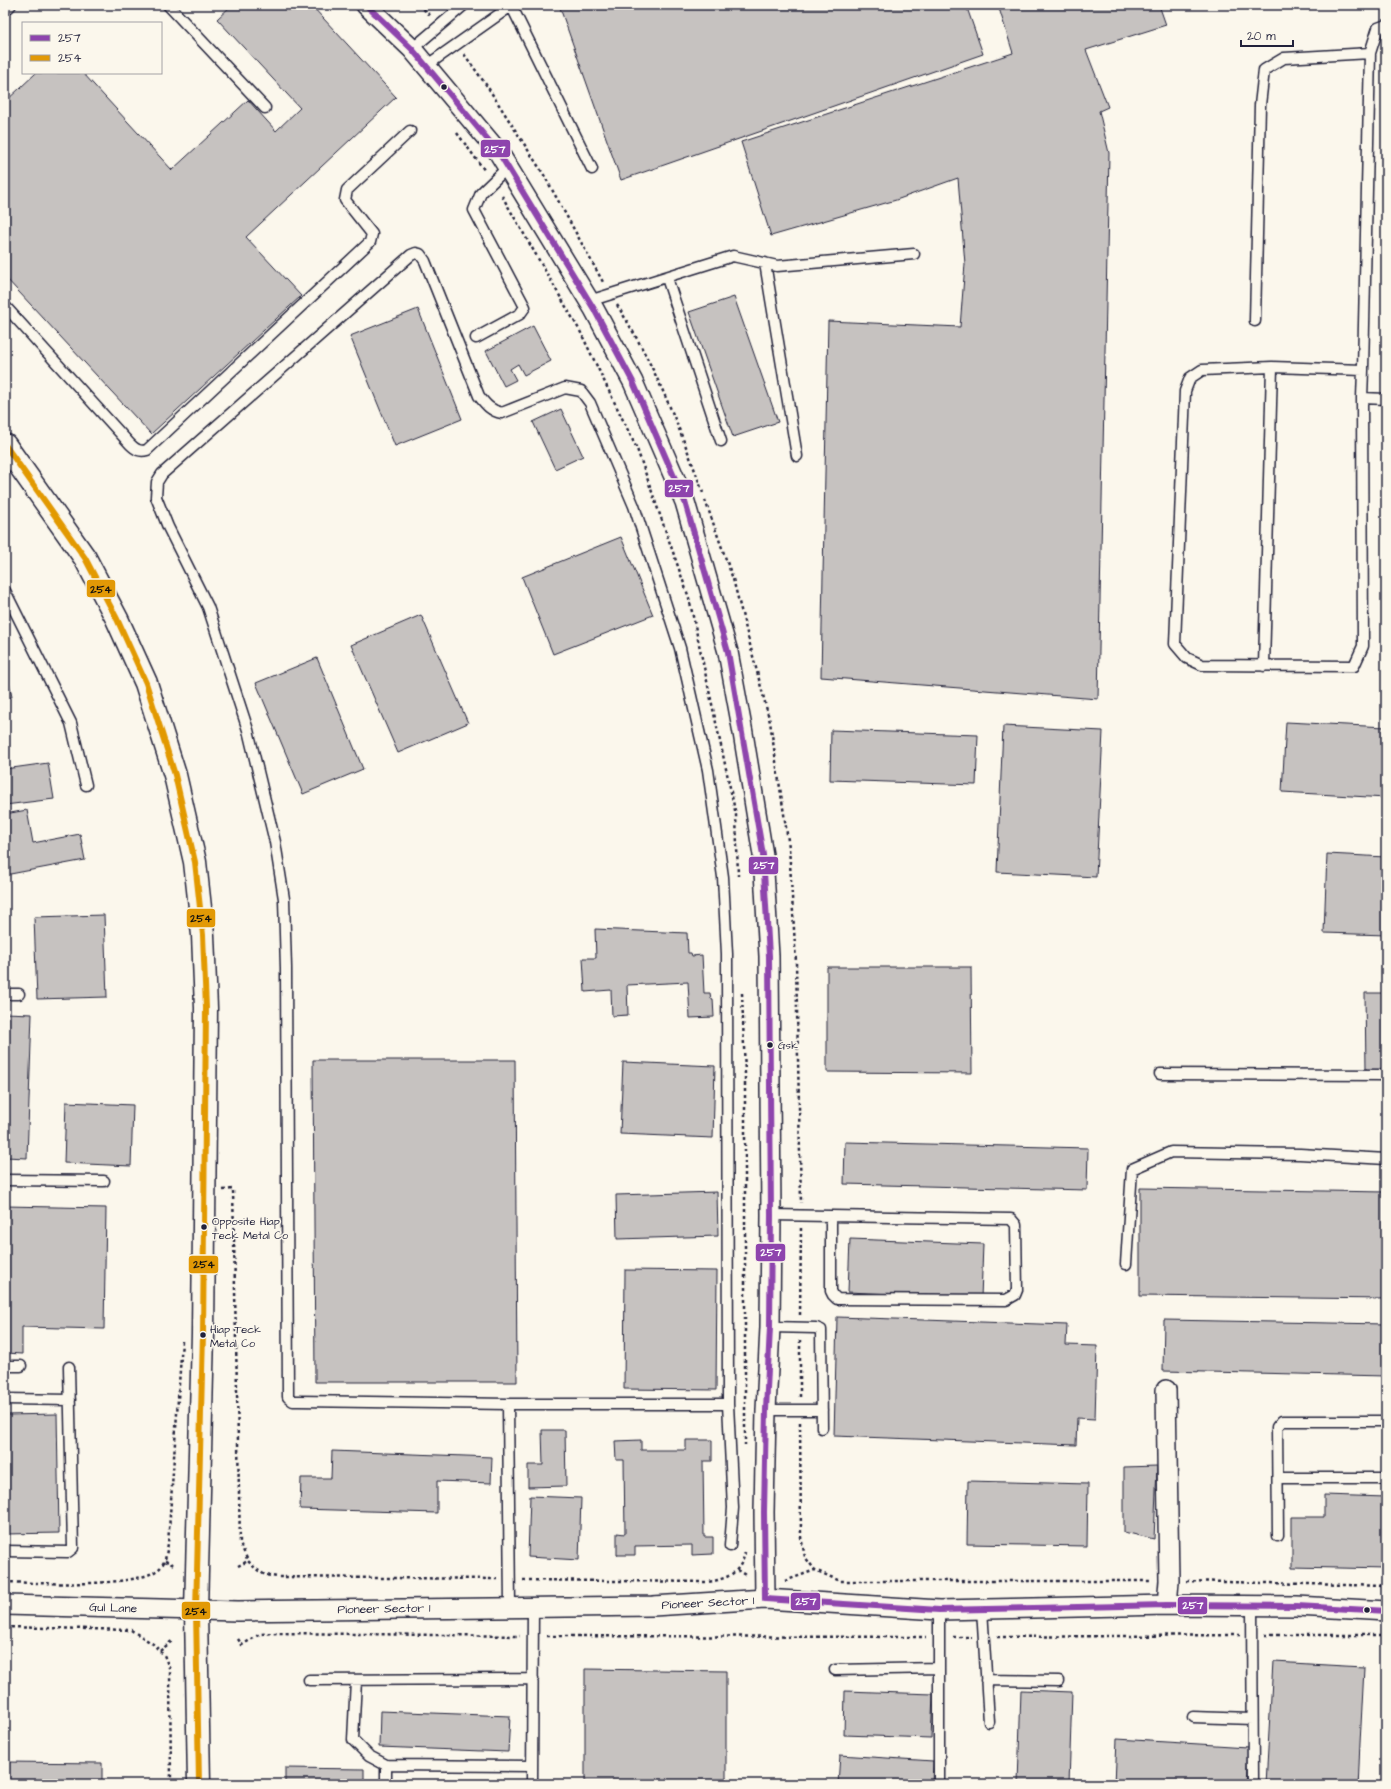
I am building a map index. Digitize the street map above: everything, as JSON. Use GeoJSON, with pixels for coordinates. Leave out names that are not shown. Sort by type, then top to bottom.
{"type":"FeatureCollection","features":[{"type":"Feature","properties":{"kind":"main road"},"geometry":{"type":"LineString","coordinates":[[5,445],[85,558],[114,612],[146,683],[175,775],[195,862],[203,935],[206,1008],[204,1334],[196,1611],[199,1784]]}},
{"type":"Feature","properties":{"kind":"street"},"geometry":{"type":"LineString","coordinates":[[366,5],[412,49],[499,153],[589,301],[633,382],[685,502],[728,652],[763,855],[769,956],[771,1215],[770,1327],[766,1410],[765,1599]]}},
{"type":"Feature","properties":{"kind":"street"},"geometry":{"type":"LineString","coordinates":[[1166,1390],[1169,1581],[1167,1605]]}},
{"type":"Feature","properties":{"kind":"street","name":"Pioneer Sector 1"},"geometry":{"type":"LineString","coordinates":[[221,1611],[653,1606],[765,1599],[939,1610],[1167,1605],[1252,1607],[1297,1606],[1386,1611]]}},
{"type":"Feature","properties":{"kind":"street","name":"Gul Lane"},"geometry":{"type":"LineString","coordinates":[[5,1605],[221,1611]]}},
{"type":"Feature","properties":{"kind":"lane"},"geometry":{"type":"LineString","coordinates":[[5,11],[11,5]]}},
{"type":"Feature","properties":{"kind":"lane"},"geometry":{"type":"LineString","coordinates":[[168,5],[264,108]]}},
{"type":"Feature","properties":{"kind":"lane"},"geometry":{"type":"LineString","coordinates":[[412,49],[464,5]]}},
{"type":"Feature","properties":{"kind":"lane"},"geometry":{"type":"LineString","coordinates":[[426,66],[511,5],[592,169]]}},
{"type":"Feature","properties":{"kind":"lane"},"geometry":{"type":"LineString","coordinates":[[1363,370],[1272,367],[1202,370],[1190,378],[1185,391],[1175,644],[1187,658],[1202,666],[1354,666],[1363,646],[1362,398],[1363,370],[1370,53],[1378,28],[1386,25]]}},
{"type":"Feature","properties":{"kind":"lane"},"geometry":{"type":"LineString","coordinates":[[1255,321],[1260,105],[1264,70],[1284,58],[1370,53]]}},
{"type":"Feature","properties":{"kind":"lane"},"geometry":{"type":"LineString","coordinates":[[5,306],[130,444],[135,449],[142,451],[147,450],[370,242],[372,234],[345,200],[347,190],[410,131]]}},
{"type":"Feature","properties":{"kind":"lane"},"geometry":{"type":"LineString","coordinates":[[476,338],[520,314],[525,306],[474,210],[481,193],[508,167]]}},
{"type":"Feature","properties":{"kind":"lane"},"geometry":{"type":"LineString","coordinates":[[728,1404],[508,1404],[293,1401],[288,1397],[286,968],[284,899],[277,856],[248,730],[208,607],[168,527],[156,497],[156,482],[162,474],[411,255],[416,253],[420,254],[425,261],[480,396],[486,406],[494,412],[502,414],[565,388],[581,391],[586,396],[634,506],[680,648],[708,770],[724,877],[727,954],[728,1404],[733,1508],[730,1546]]}},
{"type":"Feature","properties":{"kind":"lane"},"geometry":{"type":"LineString","coordinates":[[589,301],[667,278],[733,256],[777,266],[914,254]]}},
{"type":"Feature","properties":{"kind":"lane"},"geometry":{"type":"LineString","coordinates":[[765,263],[797,456]]}},
{"type":"Feature","properties":{"kind":"lane"},"geometry":{"type":"LineString","coordinates":[[667,278],[721,441]]}},
{"type":"Feature","properties":{"kind":"lane"},"geometry":{"type":"LineString","coordinates":[[1264,666],[1272,367]]}},
{"type":"Feature","properties":{"kind":"lane"},"geometry":{"type":"LineString","coordinates":[[1362,398],[1386,399]]}},
{"type":"Feature","properties":{"kind":"lane"},"geometry":{"type":"LineString","coordinates":[[5,591],[71,723],[86,785]]}},
{"type":"Feature","properties":{"kind":"lane"},"geometry":{"type":"LineString","coordinates":[[5,994],[19,994]]}},
{"type":"Feature","properties":{"kind":"lane"},"geometry":{"type":"LineString","coordinates":[[1160,1074],[1386,1075]]}},
{"type":"Feature","properties":{"kind":"lane"},"geometry":{"type":"LineString","coordinates":[[1126,1264],[1132,1169],[1171,1152],[1300,1154],[1386,1159]]}},
{"type":"Feature","properties":{"kind":"lane"},"geometry":{"type":"LineString","coordinates":[[5,1180],[104,1181]]}},
{"type":"Feature","properties":{"kind":"lane"},"geometry":{"type":"LineString","coordinates":[[771,1215],[1012,1219],[1016,1225],[1015,1295],[1006,1300],[837,1299],[831,1291],[831,1216]]}},
{"type":"Feature","properties":{"kind":"lane"},"geometry":{"type":"LineString","coordinates":[[770,1327],[816,1328],[820,1330],[822,1334],[822,1428]]}},
{"type":"Feature","properties":{"kind":"lane"},"geometry":{"type":"LineString","coordinates":[[5,1366],[21,1366]]}},
{"type":"Feature","properties":{"kind":"lane"},"geometry":{"type":"LineString","coordinates":[[5,1552],[68,1552],[74,1548],[69,1367]]}},
{"type":"Feature","properties":{"kind":"lane"},"geometry":{"type":"LineString","coordinates":[[5,1399],[70,1400]]}},
{"type":"Feature","properties":{"kind":"lane"},"geometry":{"type":"LineString","coordinates":[[508,1404],[510,1607]]}},
{"type":"Feature","properties":{"kind":"lane"},"geometry":{"type":"LineString","coordinates":[[766,1410],[822,1410]]}},
{"type":"Feature","properties":{"kind":"lane"},"geometry":{"type":"LineString","coordinates":[[1278,1536],[1277,1427],[1282,1421],[1386,1421]]}},
{"type":"Feature","properties":{"kind":"lane"},"geometry":{"type":"LineString","coordinates":[[1278,1478],[1386,1478]]}},
{"type":"Feature","properties":{"kind":"lane"},"geometry":{"type":"LineString","coordinates":[[532,1784],[533,1607]]}},
{"type":"Feature","properties":{"kind":"lane"},"geometry":{"type":"LineString","coordinates":[[1252,1607],[1253,1784]]}},
{"type":"Feature","properties":{"kind":"lane"},"geometry":{"type":"LineString","coordinates":[[982,1609],[989,1722]]}},
{"type":"Feature","properties":{"kind":"lane"},"geometry":{"type":"LineString","coordinates":[[939,1610],[939,1784]]}},
{"type":"Feature","properties":{"kind":"lane"},"geometry":{"type":"LineString","coordinates":[[835,1670],[939,1668]]}},
{"type":"Feature","properties":{"kind":"lane"},"geometry":{"type":"LineString","coordinates":[[309,1680],[533,1679]]}},
{"type":"Feature","properties":{"kind":"lane"},"geometry":{"type":"LineString","coordinates":[[356,1680],[353,1740],[369,1756],[386,1765],[532,1766]]}},
{"type":"Feature","properties":{"kind":"lane"},"geometry":{"type":"LineString","coordinates":[[986,1680],[1059,1681]]}},
{"type":"Feature","properties":{"kind":"lane"},"geometry":{"type":"LineString","coordinates":[[1193,1717],[1252,1719]]}},
{"type":"Feature","properties":{"kind":"lane"},"geometry":{"type":"LineString","coordinates":[[386,1765],[386,1784]]}},
{"type":"Feature","properties":{"kind":"path"},"geometry":{"type":"LineString","coordinates":[[419,5],[441,24]]}},
{"type":"Feature","properties":{"kind":"path"},"geometry":{"type":"LineString","coordinates":[[457,44],[487,86],[544,175],[610,294],[636,335],[681,431],[733,579],[770,722],[789,847],[796,962],[801,1216],[801,1537],[805,1557],[815,1570],[840,1582],[1169,1581],[1386,1586]]}},
{"type":"Feature","properties":{"kind":"path"},"geometry":{"type":"LineString","coordinates":[[456,132],[494,182],[580,331],[637,449],[689,598],[736,814],[738,878]]}},
{"type":"Feature","properties":{"kind":"path"},"geometry":{"type":"LineString","coordinates":[[742,988],[745,1082],[745,1453]]}},
{"type":"Feature","properties":{"kind":"path"},"geometry":{"type":"LineString","coordinates":[[204,1192],[233,1189],[239,1458],[238,1515],[240,1543],[248,1561],[265,1575],[278,1577],[708,1582],[725,1579],[737,1570],[741,1565],[745,1554],[745,1546]]}},
{"type":"Feature","properties":{"kind":"path"},"geometry":{"type":"LineString","coordinates":[[5,1582],[88,1583],[141,1578],[157,1571],[165,1561],[168,1544],[182,1334]]}},
{"type":"Feature","properties":{"kind":"path"},"geometry":{"type":"LineString","coordinates":[[165,1561],[174,1565]]}},
{"type":"Feature","properties":{"kind":"path"},"geometry":{"type":"LineString","coordinates":[[238,1566],[248,1561]]}},
{"type":"Feature","properties":{"kind":"path"},"geometry":{"type":"LineString","coordinates":[[5,1627],[131,1630],[153,1644],[164,1655],[170,1670],[171,1784]]}},
{"type":"Feature","properties":{"kind":"path"},"geometry":{"type":"LineString","coordinates":[[238,1639],[242,1645],[260,1634],[277,1632],[533,1636],[983,1637],[1386,1635]]}},
{"type":"Feature","properties":{"kind":"path"},"geometry":{"type":"LineString","coordinates":[[160,1651],[173,1640]]}},
{"type":"Feature","properties":{"kind":"building"},"geometry":{"type":"Polygon","coordinates":[[[232,5],[311,5],[396,97],[246,237],[301,296],[151,434],[5,277],[5,102],[35,74],[84,74],[172,170],[248,100],[276,131],[300,108],[217,19],[232,5]]]}},
{"type":"Feature","properties":{"kind":"building"},"geometry":{"type":"Polygon","coordinates":[[[559,5],[966,5],[983,54],[621,180],[559,5]]]}},
{"type":"Feature","properties":{"kind":"building"},"geometry":{"type":"Polygon","coordinates":[[[998,5],[1159,5],[1166,25],[1086,50],[1108,107],[1099,111],[1109,153],[1098,699],[821,677],[828,321],[960,327],[965,264],[958,178],[896,200],[771,236],[741,142],[1013,53],[998,5]]]}},
{"type":"Feature","properties":{"kind":"building"},"geometry":{"type":"Polygon","coordinates":[[[734,297],[778,422],[733,437],[689,312],[734,297]]]}},
{"type":"Feature","properties":{"kind":"building"},"geometry":{"type":"Polygon","coordinates":[[[418,309],[462,419],[395,446],[350,336],[418,309]]]}},
{"type":"Feature","properties":{"kind":"building"},"geometry":{"type":"Polygon","coordinates":[[[533,326],[551,361],[524,375],[518,364],[510,369],[516,380],[504,386],[486,351],[533,326]]]}},
{"type":"Feature","properties":{"kind":"building"},"geometry":{"type":"Polygon","coordinates":[[[561,409],[583,456],[555,469],[533,422],[561,409]]]}},
{"type":"Feature","properties":{"kind":"building"},"geometry":{"type":"Polygon","coordinates":[[[621,537],[653,615],[553,654],[522,577],[621,537]]]}},
{"type":"Feature","properties":{"kind":"building"},"geometry":{"type":"Polygon","coordinates":[[[421,615],[468,723],[398,753],[351,645],[421,615]]]}},
{"type":"Feature","properties":{"kind":"building"},"geometry":{"type":"Polygon","coordinates":[[[317,658],[363,769],[303,794],[256,683],[317,658]]]}},
{"type":"Feature","properties":{"kind":"building"},"geometry":{"type":"Polygon","coordinates":[[[8,677],[12,697],[5,698],[5,678],[8,677]]]}},
{"type":"Feature","properties":{"kind":"building"},"geometry":{"type":"Polygon","coordinates":[[[1286,722],[1386,727],[1386,798],[1282,792],[1286,722]]]}},
{"type":"Feature","properties":{"kind":"building"},"geometry":{"type":"Polygon","coordinates":[[[1003,726],[1103,731],[1096,877],[997,872],[1003,726]]]}},
{"type":"Feature","properties":{"kind":"building"},"geometry":{"type":"Polygon","coordinates":[[[831,730],[978,735],[976,785],[830,780],[831,730]]]}},
{"type":"Feature","properties":{"kind":"building"},"geometry":{"type":"Polygon","coordinates":[[[48,763],[54,799],[5,805],[5,769],[48,763]]]}},
{"type":"Feature","properties":{"kind":"building"},"geometry":{"type":"Polygon","coordinates":[[[27,810],[33,843],[80,834],[85,860],[5,875],[5,814],[27,810]]]}},
{"type":"Feature","properties":{"kind":"building"},"geometry":{"type":"Polygon","coordinates":[[[1327,854],[1386,857],[1386,935],[1324,933],[1327,854]]]}},
{"type":"Feature","properties":{"kind":"building"},"geometry":{"type":"Polygon","coordinates":[[[104,915],[107,997],[37,999],[34,917],[104,915]]]}},
{"type":"Feature","properties":{"kind":"building"},"geometry":{"type":"Polygon","coordinates":[[[595,929],[687,933],[688,953],[691,953],[692,956],[702,955],[704,993],[710,993],[711,999],[713,999],[714,1017],[690,1018],[688,982],[627,985],[628,1015],[612,1016],[611,990],[585,992],[583,958],[596,958],[595,929]]]}},
{"type":"Feature","properties":{"kind":"building"},"geometry":{"type":"Polygon","coordinates":[[[827,967],[971,967],[972,1073],[827,1072],[827,967]]]}},
{"type":"Feature","properties":{"kind":"building"},"geometry":{"type":"Polygon","coordinates":[[[1365,993],[1386,993],[1386,1070],[1366,1070],[1365,993]]]}},
{"type":"Feature","properties":{"kind":"building"},"geometry":{"type":"Polygon","coordinates":[[[5,1013],[32,1014],[27,1158],[5,1157],[5,1013]]]}},
{"type":"Feature","properties":{"kind":"building"},"geometry":{"type":"Polygon","coordinates":[[[313,1060],[515,1060],[517,1382],[315,1382],[313,1060]]]}},
{"type":"Feature","properties":{"kind":"building"},"geometry":{"type":"Polygon","coordinates":[[[623,1062],[715,1066],[713,1138],[620,1134],[623,1062]]]}},
{"type":"Feature","properties":{"kind":"building"},"geometry":{"type":"Polygon","coordinates":[[[66,1102],[133,1105],[131,1166],[64,1163],[66,1102]]]}},
{"type":"Feature","properties":{"kind":"building"},"geometry":{"type":"Polygon","coordinates":[[[845,1142],[1088,1148],[1087,1190],[844,1184],[845,1142]]]}},
{"type":"Feature","properties":{"kind":"building"},"geometry":{"type":"Polygon","coordinates":[[[1140,1188],[1386,1192],[1386,1299],[1140,1296],[1140,1188]]]}},
{"type":"Feature","properties":{"kind":"building"},"geometry":{"type":"Polygon","coordinates":[[[717,1192],[718,1236],[617,1239],[616,1195],[717,1192]]]}},
{"type":"Feature","properties":{"kind":"building"},"geometry":{"type":"Polygon","coordinates":[[[5,1206],[106,1208],[104,1329],[22,1327],[22,1354],[5,1353],[5,1206]]]}},
{"type":"Feature","properties":{"kind":"building"},"geometry":{"type":"Polygon","coordinates":[[[850,1239],[983,1244],[981,1298],[848,1292],[850,1239]]]}},
{"type":"Feature","properties":{"kind":"building"},"geometry":{"type":"Polygon","coordinates":[[[625,1270],[717,1271],[716,1390],[624,1389],[625,1270]]]}},
{"type":"Feature","properties":{"kind":"building"},"geometry":{"type":"Polygon","coordinates":[[[837,1317],[1067,1325],[1066,1345],[1097,1346],[1095,1419],[1077,1418],[1076,1445],[834,1436],[837,1317]]]}},
{"type":"Feature","properties":{"kind":"building"},"geometry":{"type":"Polygon","coordinates":[[[1164,1320],[1386,1324],[1386,1376],[1163,1371],[1164,1320]]]}},
{"type":"Feature","properties":{"kind":"building"},"geometry":{"type":"Polygon","coordinates":[[[57,1414],[59,1533],[5,1534],[5,1415],[57,1414]]]}},
{"type":"Feature","properties":{"kind":"building"},"geometry":{"type":"Polygon","coordinates":[[[542,1430],[565,1430],[566,1486],[528,1487],[528,1465],[543,1465],[542,1430]]]}},
{"type":"Feature","properties":{"kind":"building"},"geometry":{"type":"Polygon","coordinates":[[[641,1440],[641,1450],[686,1450],[686,1440],[712,1440],[712,1461],[703,1461],[704,1537],[713,1537],[713,1554],[692,1555],[692,1545],[635,1546],[635,1555],[617,1555],[617,1533],[625,1534],[624,1460],[616,1460],[615,1441],[641,1440]]]}},
{"type":"Feature","properties":{"kind":"building"},"geometry":{"type":"Polygon","coordinates":[[[332,1451],[492,1457],[491,1483],[437,1481],[437,1513],[300,1509],[301,1478],[331,1478],[332,1451]]]}},
{"type":"Feature","properties":{"kind":"building"},"geometry":{"type":"Polygon","coordinates":[[[1157,1466],[1154,1539],[1124,1532],[1124,1467],[1157,1466]]]}},
{"type":"Feature","properties":{"kind":"building"},"geometry":{"type":"Polygon","coordinates":[[[968,1481],[1088,1484],[1087,1546],[967,1544],[968,1481]]]}},
{"type":"Feature","properties":{"kind":"building"},"geometry":{"type":"Polygon","coordinates":[[[1324,1495],[1386,1497],[1386,1569],[1292,1567],[1292,1517],[1324,1517],[1324,1495]]]}},
{"type":"Feature","properties":{"kind":"building"},"geometry":{"type":"Polygon","coordinates":[[[530,1496],[581,1498],[579,1560],[528,1557],[530,1496]]]}},
{"type":"Feature","properties":{"kind":"building"},"geometry":{"type":"Polygon","coordinates":[[[1273,1662],[1364,1667],[1358,1784],[1266,1784],[1273,1662]]]}},
{"type":"Feature","properties":{"kind":"building"},"geometry":{"type":"Polygon","coordinates":[[[585,1669],[726,1671],[726,1784],[585,1784],[585,1669]]]}},
{"type":"Feature","properties":{"kind":"building"},"geometry":{"type":"Polygon","coordinates":[[[1021,1690],[1072,1692],[1069,1784],[1018,1784],[1021,1690]]]}},
{"type":"Feature","properties":{"kind":"building"},"geometry":{"type":"Polygon","coordinates":[[[845,1691],[933,1694],[931,1738],[844,1735],[845,1691]]]}},
{"type":"Feature","properties":{"kind":"building"},"geometry":{"type":"Polygon","coordinates":[[[380,1711],[510,1716],[508,1752],[379,1747],[380,1711]]]}},
{"type":"Feature","properties":{"kind":"building"},"geometry":{"type":"Polygon","coordinates":[[[1117,1739],[1248,1747],[1246,1784],[1115,1784],[1117,1739]]]}},
{"type":"Feature","properties":{"kind":"building"},"geometry":{"type":"Polygon","coordinates":[[[840,1755],[933,1761],[932,1784],[838,1784],[840,1755]]]}},
{"type":"Feature","properties":{"kind":"building"},"geometry":{"type":"Polygon","coordinates":[[[5,1762],[102,1763],[102,1784],[5,1784],[5,1762]]]}},
{"type":"Feature","properties":{"kind":"building"},"geometry":{"type":"Polygon","coordinates":[[[285,1768],[364,1769],[364,1784],[285,1784],[285,1768]]]}},
{"type":"Feature","properties":{"kind":"transit line","name":"257"},"geometry":{"type":"LineString","coordinates":[[366,5],[412,49],[499,153],[594,309],[633,382],[685,502],[728,652],[763,855],[769,956],[771,1215],[770,1327],[766,1410],[764,1512],[765,1599],[939,1610],[1167,1605],[1297,1606],[1386,1611]]}},
{"type":"Feature","properties":{"kind":"transit line","name":"254"},"geometry":{"type":"LineString","coordinates":[[5,445],[85,558],[117,619],[146,683],[175,775],[195,862],[203,935],[206,1008],[203,1334],[196,1611],[199,1784]]}},
{"type":"Feature","properties":{"kind":"place","name":"Gsk"},"geometry":{"type":"Point","coordinates":[770,1045]}},
{"type":"Feature","properties":{"kind":"place","name":"Opposite Hiap Teck Metal Co"},"geometry":{"type":"Point","coordinates":[204,1227]}},
{"type":"Feature","properties":{"kind":"place","name":"Hiap Teck Metal Co"},"geometry":{"type":"Point","coordinates":[203,1335]}}]}
